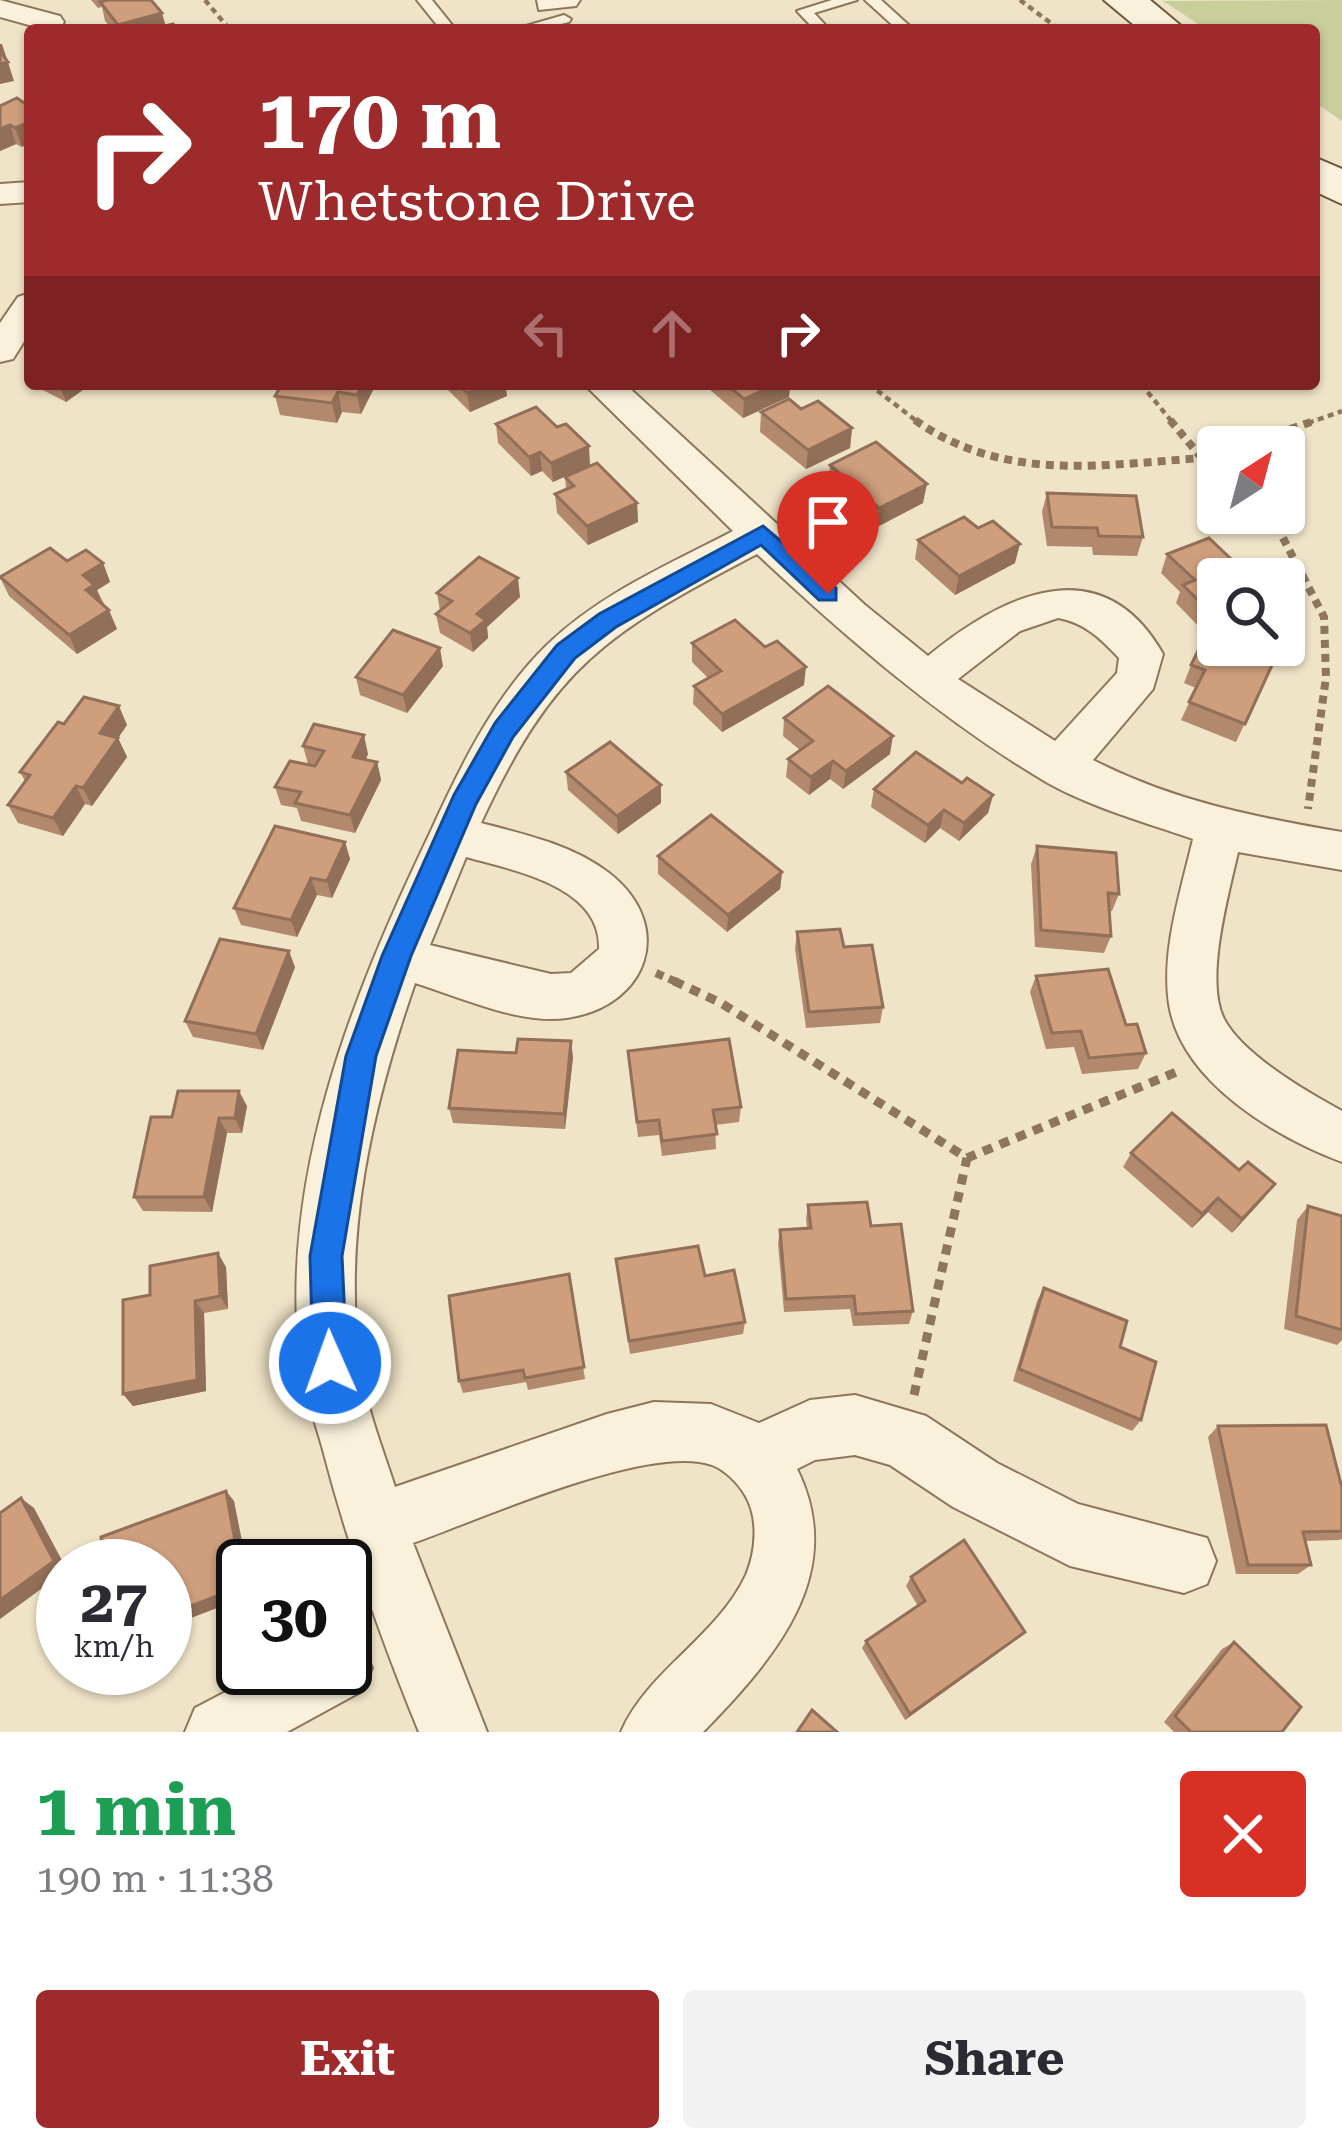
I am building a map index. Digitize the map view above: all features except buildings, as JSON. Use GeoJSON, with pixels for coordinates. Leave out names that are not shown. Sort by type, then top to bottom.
{"type":"FeatureCollection","features":[{"type":"Feature","properties":{"kind":"street"},"geometry":{"type":"LineString","coordinates":[[1079,0],[1113,24]]}},
{"type":"Feature","properties":{"kind":"street"},"geometry":{"type":"LineString","coordinates":[[1124,0],[1158,24]]}},
{"type":"Feature","properties":{"kind":"street"},"geometry":{"type":"LineString","coordinates":[[0,8],[47,17]]}},
{"type":"Feature","properties":{"kind":"street"},"geometry":{"type":"LineString","coordinates":[[0,351],[24,313]]}},
{"type":"Feature","properties":{"kind":"street"},"geometry":{"type":"LineString","coordinates":[[610,390],[926,682],[990,729],[1135,803],[1219,828],[1322,850]]}},
{"type":"Feature","properties":{"kind":"street"},"geometry":{"type":"LineString","coordinates":[[453,1732],[409,1630],[373,1526],[330,1363],[326,1256],[361,1056],[397,956],[464,802],[504,730],[566,652],[607,620],[763,533]]}},
{"type":"Feature","properties":{"kind":"street"},"geometry":{"type":"LineString","coordinates":[[926,682],[1001,621],[1032,604],[1064,602],[1119,626],[1142,654],[1138,678],[1059,768]]}},
{"type":"Feature","properties":{"kind":"street"},"geometry":{"type":"LineString","coordinates":[[1219,828],[1193,949],[1199,1023],[1257,1088],[1322,1131],[1342,1137]]}},
{"type":"Feature","properties":{"kind":"street"},"geometry":{"type":"LineString","coordinates":[[397,956],[563,997],[598,984],[623,957],[625,934],[616,913],[595,890],[566,870],[452,835]]}},
{"type":"Feature","properties":{"kind":"street"},"geometry":{"type":"LineString","coordinates":[[756,1457],[810,1430],[855,1426],[904,1438],[975,1485],[1070,1534],[1184,1561]]}},
{"type":"Feature","properties":{"kind":"street"},"geometry":{"type":"LineString","coordinates":[[373,1526],[594,1449],[668,1431],[735,1441],[756,1457],[780,1492],[788,1522],[773,1589],[733,1653],[655,1732]]}},
{"type":"Feature","properties":{"kind":"street"},"geometry":{"type":"LineString","coordinates":[[372,1650],[409,1630]]}},
{"type":"Feature","properties":{"kind":"street"},"geometry":{"type":"LineString","coordinates":[[219,1732],[288,1695]]}},
{"type":"Feature","properties":{"kind":"lane"},"geometry":{"type":"LineString","coordinates":[[424,0],[444,24]]}},
{"type":"Feature","properties":{"kind":"lane"},"geometry":{"type":"LineString","coordinates":[[872,0],[900,24]]}},
{"type":"Feature","properties":{"kind":"lane"},"geometry":{"type":"LineString","coordinates":[[546,24],[564,20],[553,1]]}},
{"type":"Feature","properties":{"kind":"lane"},"geometry":{"type":"LineString","coordinates":[[817,24],[804,11],[841,1]]}},
{"type":"Feature","properties":{"kind":"path"},"geometry":{"type":"LineString","coordinates":[[205,0],[225,24]]}},
{"type":"Feature","properties":{"kind":"path"},"geometry":{"type":"LineString","coordinates":[[1021,0],[1052,24]]}},
{"type":"Feature","properties":{"kind":"path"},"geometry":{"type":"LineString","coordinates":[[876,390],[947,442],[974,455],[1015,463],[1197,458]]}},
{"type":"Feature","properties":{"kind":"path"},"geometry":{"type":"LineString","coordinates":[[1147,390],[1197,453]]}},
{"type":"Feature","properties":{"kind":"path"},"geometry":{"type":"LineString","coordinates":[[1299,426],[1342,411]]}},
{"type":"Feature","properties":{"kind":"path"},"geometry":{"type":"LineString","coordinates":[[1281,534],[1324,617],[1322,850]]}},
{"type":"Feature","properties":{"kind":"path"},"geometry":{"type":"LineString","coordinates":[[623,957],[721,1003],[967,1158]]}},
{"type":"Feature","properties":{"kind":"path"},"geometry":{"type":"LineString","coordinates":[[967,1158],[1224,1052]]}},
{"type":"Feature","properties":{"kind":"path"},"geometry":{"type":"LineString","coordinates":[[904,1438],[967,1158]]}},
{"type":"Feature","properties":{"kind":"green space"},"geometry":{"type":"Polygon","coordinates":[[[1342,0],[1342,121],[1320,106],[1320,24],[1198,24],[1163,1],[1342,0]]]}},
{"type":"Feature","properties":{"kind":"route"},"geometry":{"type":"LineString","coordinates":[[330,1363],[326,1256],[361,1056],[397,956],[464,802],[504,730],[566,652],[607,620],[763,533],[828,594]]}}]}
